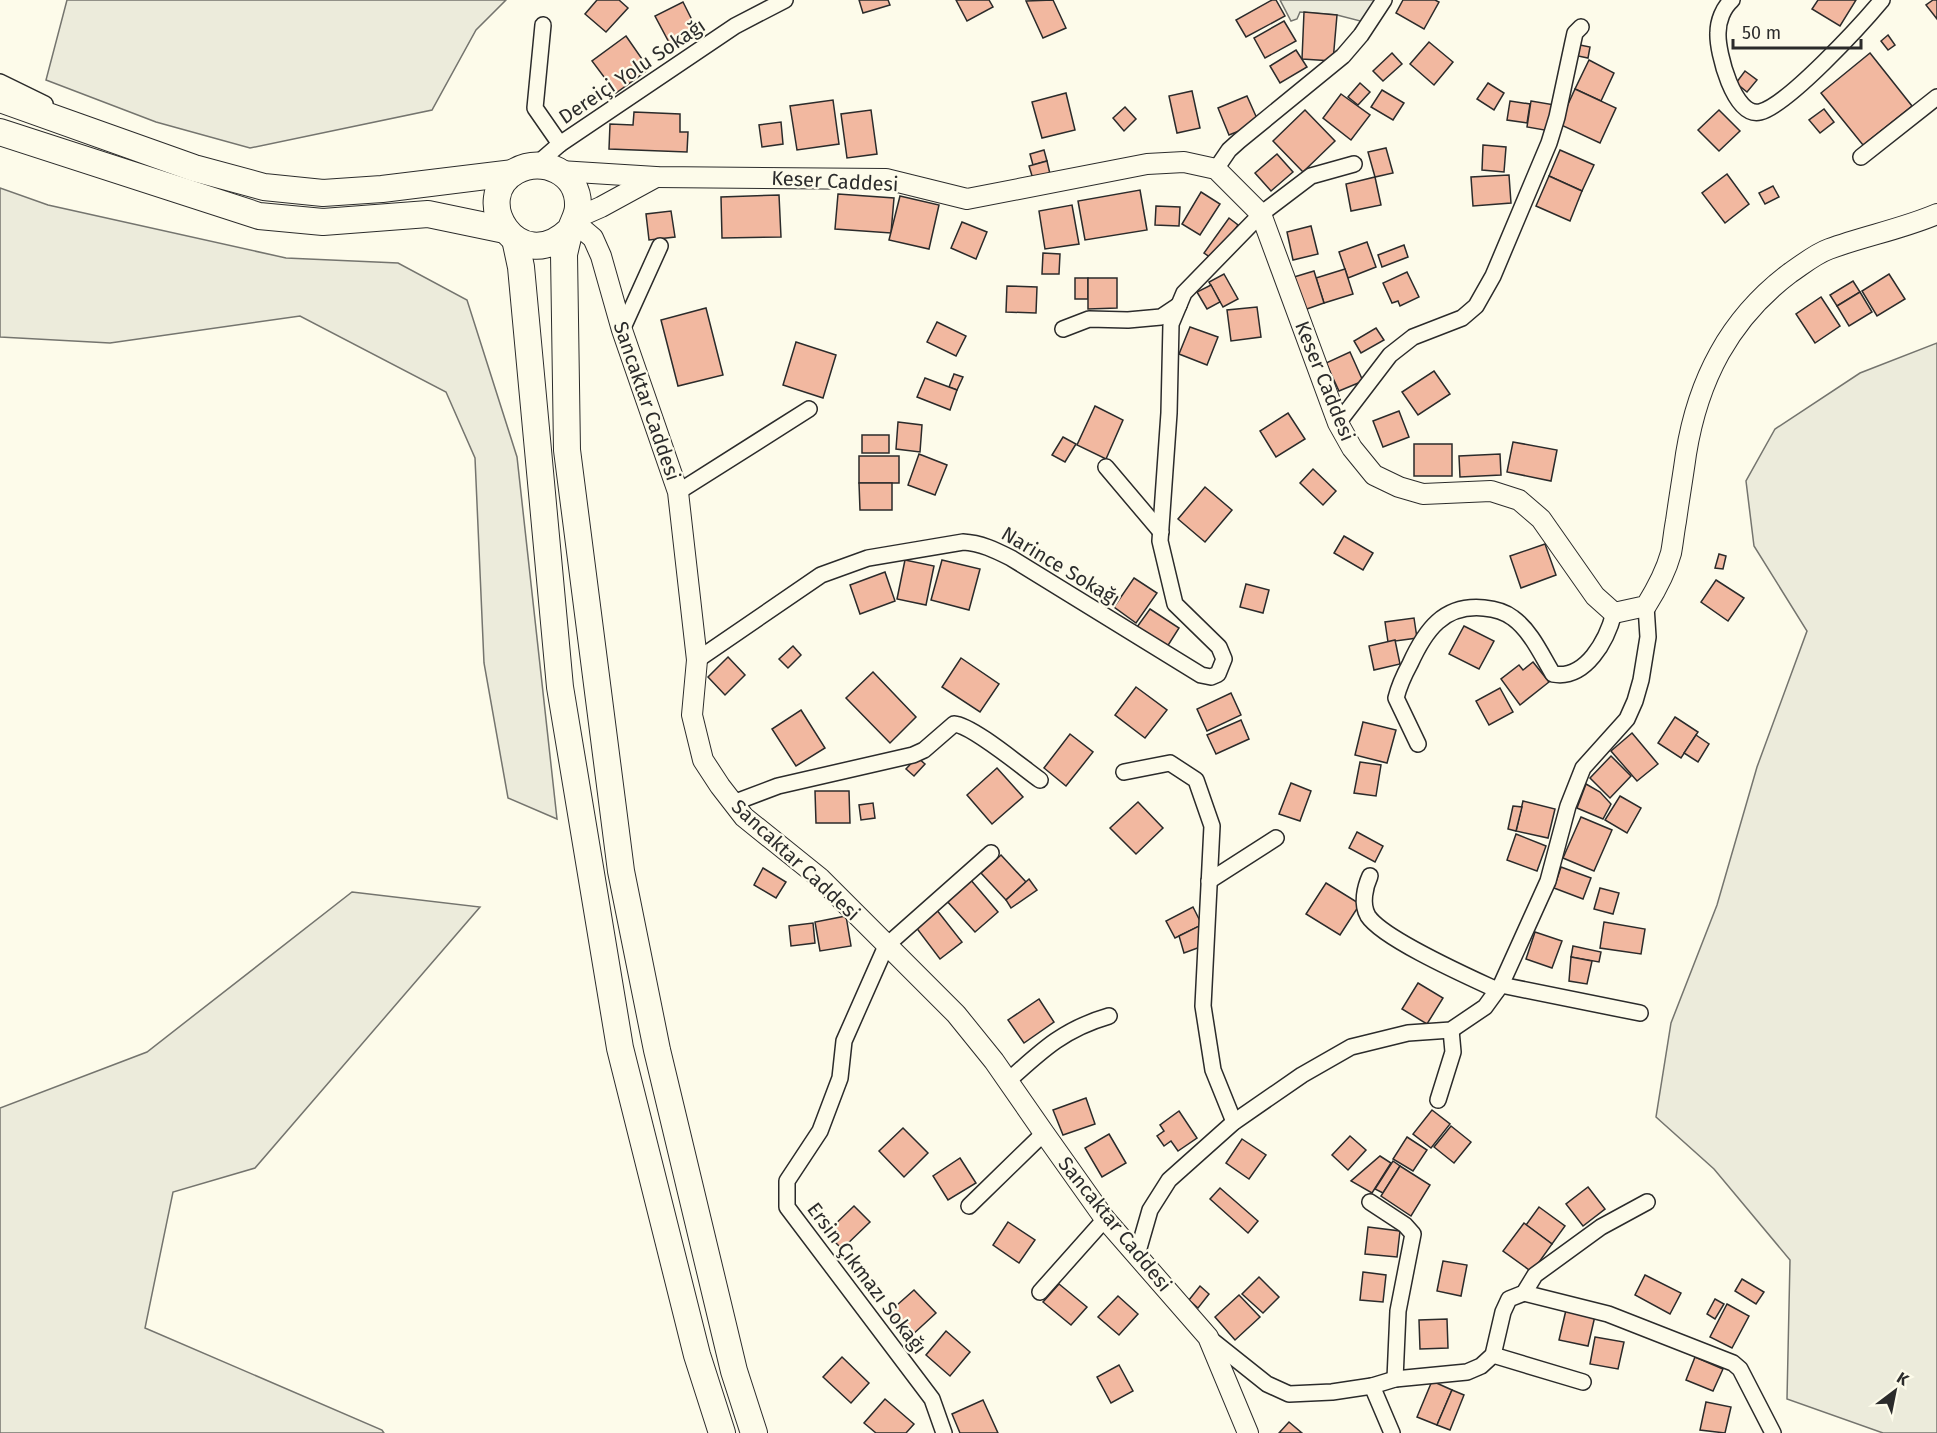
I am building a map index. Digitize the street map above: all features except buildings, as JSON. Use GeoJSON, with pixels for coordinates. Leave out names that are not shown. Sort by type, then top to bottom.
{"type":"FeatureCollection","features":[{"type":"Feature","properties":{"kind":"highway"},"geometry":{"type":"LineString","coordinates":[[0,99],[194,168],[264,187],[323,193],[382,189],[512,173],[524,167],[548,168],[570,180],[576,192],[578,205],[564,254],[567,450],[621,871],[668,1096],[734,1371],[754,1433]]}},
{"type":"Feature","properties":{"kind":"highway"},"geometry":{"type":"LineString","coordinates":[[0,132],[259,216],[323,222],[428,214],[510,235],[526,244],[538,246],[550,244],[561,238],[573,223]]}},
{"type":"Feature","properties":{"kind":"highway"},"geometry":{"type":"LineString","coordinates":[[512,173],[503,183],[496,207],[499,219],[510,235],[521,267],[560,687],[620,1048],[697,1355],[722,1433]]}},
{"type":"Feature","properties":{"kind":"street","name":"Dereiçi Yolu Sokağı"},"geometry":{"type":"LineString","coordinates":[[548,168],[560,144],[735,27],[785,0]]}},
{"type":"Feature","properties":{"kind":"street"},"geometry":{"type":"LineString","coordinates":[[1216,169],[1229,150],[1239,141],[1343,56],[1361,35],[1384,0]]}},
{"type":"Feature","properties":{"kind":"street"},"geometry":{"type":"LineString","coordinates":[[1732,0],[1720,19],[1718,33],[1720,57],[1736,97],[1752,112],[1760,112],[1771,107],[1803,82],[1882,0]]}},
{"type":"Feature","properties":{"kind":"street"},"geometry":{"type":"LineString","coordinates":[[543,25],[535,108],[560,144]]}},
{"type":"Feature","properties":{"kind":"street"},"geometry":{"type":"LineString","coordinates":[[1338,423],[1390,355],[1413,337],[1462,318],[1476,306],[1493,276],[1549,143],[1557,117],[1572,42],[1575,33],[1581,27]]}},
{"type":"Feature","properties":{"kind":"street"},"geometry":{"type":"LineString","coordinates":[[0,82],[123,142]]}},
{"type":"Feature","properties":{"kind":"street"},"geometry":{"type":"LineString","coordinates":[[1861,157],[1937,97]]}},
{"type":"Feature","properties":{"kind":"street","name":"Keser Caddesi"},"geometry":{"type":"LineString","coordinates":[[573,223],[656,177],[886,179],[967,199],[1147,164],[1184,162],[1216,169],[1261,214],[1338,423],[1352,448],[1374,475],[1399,487],[1423,494],[1491,491],[1519,500],[1541,519],[1595,596],[1614,613]]}},
{"type":"Feature","properties":{"kind":"street","name":"Narince Sokağı"},"geometry":{"type":"LineString","coordinates":[[697,660],[821,575],[868,558],[963,542],[988,546],[1011,558],[1201,675],[1218,674],[1224,659],[1219,647],[1175,604],[1160,541],[1169,413],[1171,324],[1184,293],[1261,214],[1311,176],[1354,164]]}},
{"type":"Feature","properties":{"kind":"street"},"geometry":{"type":"LineString","coordinates":[[548,168],[656,177]]}},
{"type":"Feature","properties":{"kind":"street"},"geometry":{"type":"LineString","coordinates":[[1137,1255],[1150,1210],[1170,1180],[1234,1122],[1302,1075],[1351,1047],[1408,1033],[1451,1030],[1485,1007],[1499,988],[1548,881],[1568,806],[1582,768],[1627,719],[1635,701],[1648,637],[1646,606],[1657,588],[1671,553],[1688,441],[1704,383],[1721,351],[1738,325],[1759,301],[1804,263],[1827,250],[1937,214]]}},
{"type":"Feature","properties":{"kind":"street","name":"Sancaktar Caddesi"},"geometry":{"type":"LineString","coordinates":[[573,223],[593,238],[678,492],[697,660],[692,715],[703,760],[744,817],[820,878],[956,1014],[994,1061],[1105,1219],[1208,1337],[1248,1433]]}},
{"type":"Feature","properties":{"kind":"street"},"geometry":{"type":"LineString","coordinates":[[622,330],[660,246]]}},
{"type":"Feature","properties":{"kind":"street"},"geometry":{"type":"LineString","coordinates":[[1063,329],[1089,319],[1128,321],[1161,317],[1179,304]]}},
{"type":"Feature","properties":{"kind":"street"},"geometry":{"type":"LineString","coordinates":[[678,492],[809,409]]}},
{"type":"Feature","properties":{"kind":"street"},"geometry":{"type":"LineString","coordinates":[[1106,467],[1161,532]]}},
{"type":"Feature","properties":{"kind":"street"},"geometry":{"type":"LineString","coordinates":[[1418,744],[1396,698],[1419,644],[1438,619],[1458,610],[1476,607],[1498,609],[1520,623],[1553,674],[1562,676],[1574,672],[1599,649],[1609,630],[1614,613],[1646,606]]}},
{"type":"Feature","properties":{"kind":"street"},"geometry":{"type":"LineString","coordinates":[[733,803],[778,786],[914,755],[924,750],[954,724],[961,724],[1040,780]]}},
{"type":"Feature","properties":{"kind":"street"},"geometry":{"type":"LineString","coordinates":[[1124,772],[1170,763],[1196,780],[1212,826],[1203,1006],[1213,1070],[1234,1122]]}},
{"type":"Feature","properties":{"kind":"street"},"geometry":{"type":"LineString","coordinates":[[1209,881],[1276,838]]}},
{"type":"Feature","properties":{"kind":"street"},"geometry":{"type":"LineString","coordinates":[[886,946],[991,853]]}},
{"type":"Feature","properties":{"kind":"street"},"geometry":{"type":"LineString","coordinates":[[1370,876],[1364,890],[1367,915],[1381,928],[1446,966],[1499,988],[1640,1013]]}},
{"type":"Feature","properties":{"kind":"street","name":"Ersin Çıkmazı Sokağı"},"geometry":{"type":"LineString","coordinates":[[886,946],[844,1041],[840,1078],[820,1131],[788,1180],[787,1207],[932,1399],[944,1433]]}},
{"type":"Feature","properties":{"kind":"street"},"geometry":{"type":"LineString","coordinates":[[1008,1081],[1047,1045],[1087,1022],[1109,1016]]}},
{"type":"Feature","properties":{"kind":"street"},"geometry":{"type":"LineString","coordinates":[[1438,1100],[1453,1052],[1451,1030]]}},
{"type":"Feature","properties":{"kind":"street"},"geometry":{"type":"LineString","coordinates":[[969,1206],[1044,1133]]}},
{"type":"Feature","properties":{"kind":"street"},"geometry":{"type":"LineString","coordinates":[[1370,1202],[1405,1225],[1413,1234],[1398,1311],[1395,1379]]}},
{"type":"Feature","properties":{"kind":"street"},"geometry":{"type":"LineString","coordinates":[[1524,1293],[1535,1275],[1553,1261],[1601,1227],[1647,1202]]}},
{"type":"Feature","properties":{"kind":"street"},"geometry":{"type":"LineString","coordinates":[[1040,1292],[1105,1219]]}},
{"type":"Feature","properties":{"kind":"street"},"geometry":{"type":"LineString","coordinates":[[1208,1337],[1267,1384],[1289,1394],[1332,1392],[1372,1386],[1395,1379],[1467,1372],[1481,1366],[1493,1355],[1503,1312],[1509,1299],[1524,1293],[1608,1314],[1733,1363],[1740,1369],[1773,1433]]}},
{"type":"Feature","properties":{"kind":"street"},"geometry":{"type":"LineString","coordinates":[[1493,1355],[1583,1382]]}},
{"type":"Feature","properties":{"kind":"street"},"geometry":{"type":"LineString","coordinates":[[1372,1386],[1392,1433]]}},
{"type":"Feature","properties":{"kind":"shaded area"},"geometry":{"type":"Polygon","coordinates":[[[67,0],[506,0],[476,30],[432,110],[250,148],[156,122],[46,80],[67,0]]]}},
{"type":"Feature","properties":{"kind":"shaded area"},"geometry":{"type":"Polygon","coordinates":[[[1280,0],[1379,0],[1364,22],[1337,15],[1300,12],[1297,19],[1291,21],[1280,0]]]}},
{"type":"Feature","properties":{"kind":"shaded area"},"geometry":{"type":"Polygon","coordinates":[[[0,188],[48,205],[286,258],[398,263],[467,300],[517,457],[557,819],[508,798],[484,663],[475,458],[446,392],[300,316],[110,343],[0,337],[0,188]]]}},
{"type":"Feature","properties":{"kind":"shaded area"},"geometry":{"type":"Polygon","coordinates":[[[1937,343],[1937,1433],[1883,1433],[1787,1399],[1790,1260],[1714,1169],[1656,1117],[1671,1023],[1717,905],[1757,767],[1807,631],[1754,546],[1746,481],[1775,429],[1860,373],[1937,343]]]}},
{"type":"Feature","properties":{"kind":"shaded area"},"geometry":{"type":"Polygon","coordinates":[[[352,892],[480,907],[255,1168],[173,1192],[145,1328],[382,1430],[384,1433],[0,1433],[0,1108],[147,1052],[352,892]]]}}]}
